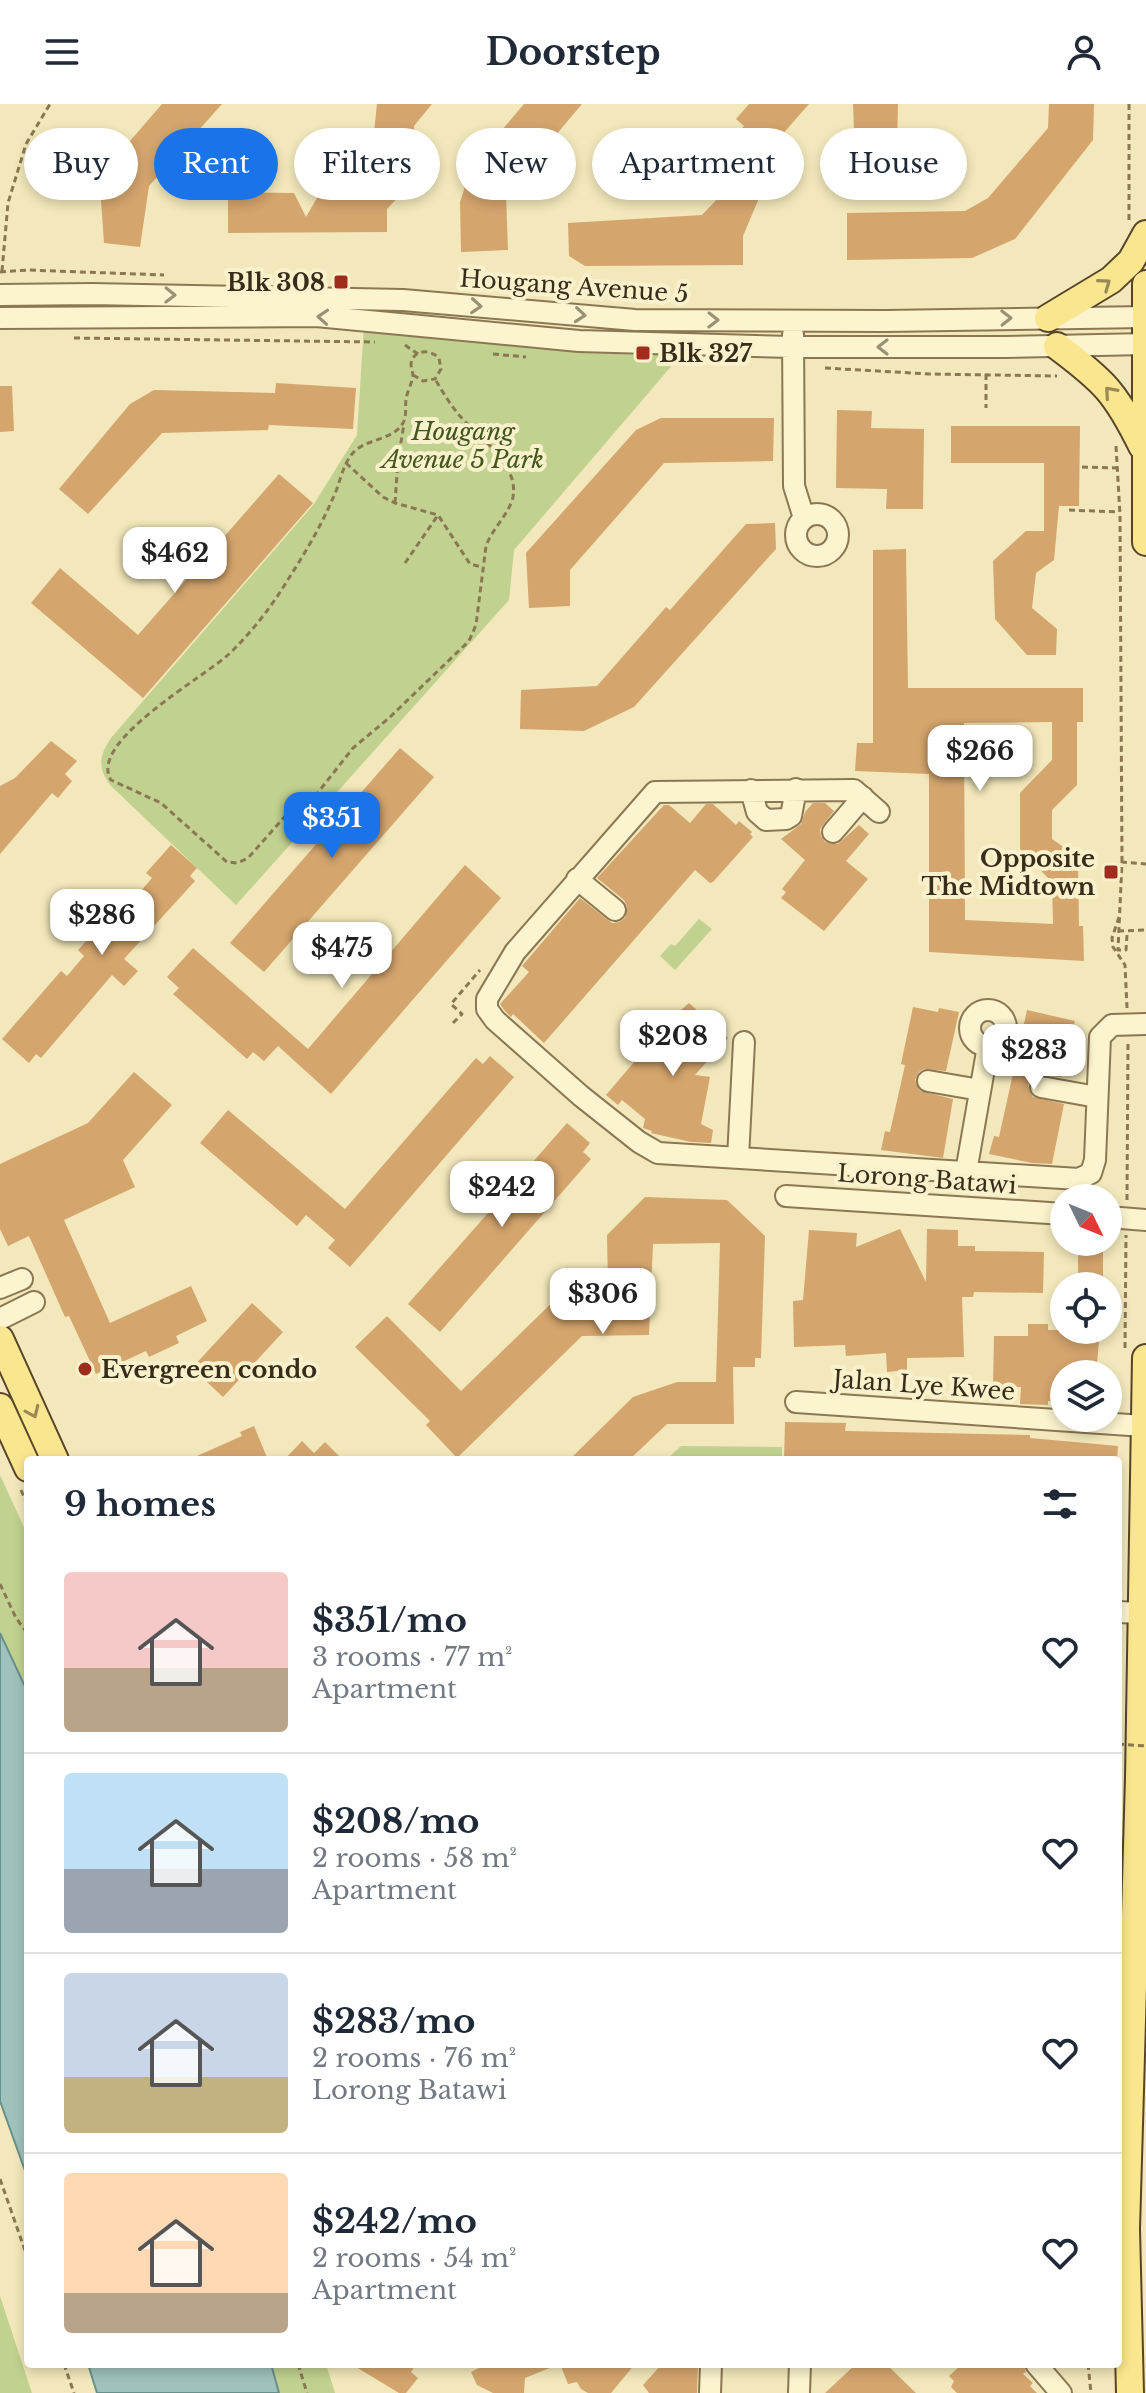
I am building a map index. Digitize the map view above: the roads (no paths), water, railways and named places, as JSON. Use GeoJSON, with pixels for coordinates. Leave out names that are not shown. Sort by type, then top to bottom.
{"type":"FeatureCollection","features":[{"type":"Feature","properties":{"kind":"main road"},"geometry":{"type":"LineString","coordinates":[[1048,318],[1111,280],[1131,261],[1137,232]]}},
{"type":"Feature","properties":{"kind":"main road"},"geometry":{"type":"LineString","coordinates":[[1146,284],[1146,542]]}},
{"type":"Feature","properties":{"kind":"main road"},"geometry":{"type":"LineString","coordinates":[[1057,346],[1113,393],[1145,453]]}},
{"type":"Feature","properties":{"kind":"main road"},"geometry":{"type":"LineString","coordinates":[[0,1339],[53,1456]]}},
{"type":"Feature","properties":{"kind":"main road"},"geometry":{"type":"LineString","coordinates":[[1126,2374],[1131,2275],[1127,2140],[1139,1777],[1129,1612],[1144,1426],[1136,1360]]}},
{"type":"Feature","properties":{"kind":"main road"},"geometry":{"type":"LineString","coordinates":[[0,1407],[23,1474]]}},
{"type":"Feature","properties":{"kind":"main road"},"geometry":{"type":"LineString","coordinates":[[1122,2155],[1127,2140]]}},
{"type":"Feature","properties":{"kind":"street"},"geometry":{"type":"LineString","coordinates":[[91,318],[92,294]]}},
{"type":"Feature","properties":{"kind":"street","name":"Hougang Avenue 5"},"geometry":{"type":"LineString","coordinates":[[19,295],[403,300],[635,320],[793,322],[1048,318],[1146,330]]}},
{"type":"Feature","properties":{"kind":"street"},"geometry":{"type":"LineString","coordinates":[[19,295],[19,318]]}},
{"type":"Feature","properties":{"kind":"street"},"geometry":{"type":"LineString","coordinates":[[522,336],[526,310]]}},
{"type":"Feature","properties":{"kind":"street","name":"Hougang Avenue 5"},"geometry":{"type":"LineString","coordinates":[[19,318],[316,316],[579,341],[792,347],[1057,346],[1146,330]]}},
{"type":"Feature","properties":{"kind":"street"},"geometry":{"type":"LineString","coordinates":[[793,322],[794,486],[804,518]]}},
{"type":"Feature","properties":{"kind":"street"},"geometry":{"type":"LineString","coordinates":[[751,790],[757,812],[766,820],[791,816],[796,789]]}},
{"type":"Feature","properties":{"kind":"street"},"geometry":{"type":"LineString","coordinates":[[879,812],[854,790],[655,792],[515,952],[487,999],[487,1009],[495,1020],[581,1096],[647,1149],[658,1153],[1084,1178],[1091,1173],[1095,1160],[1100,1037],[1112,1025],[1137,1024]]}},
{"type":"Feature","properties":{"kind":"street"},"geometry":{"type":"LineString","coordinates":[[833,832],[863,797]]}},
{"type":"Feature","properties":{"kind":"street"},"geometry":{"type":"LineString","coordinates":[[577,879],[613,913]]}},
{"type":"Feature","properties":{"kind":"street"},"geometry":{"type":"LineString","coordinates":[[738,1158],[744,1042]]}},
{"type":"Feature","properties":{"kind":"street"},"geometry":{"type":"LineString","coordinates":[[966,1172],[988,1046]]}},
{"type":"Feature","properties":{"kind":"street"},"geometry":{"type":"LineString","coordinates":[[928,1081],[980,1090]]}},
{"type":"Feature","properties":{"kind":"street"},"geometry":{"type":"LineString","coordinates":[[1041,1087],[1097,1097]]}},
{"type":"Feature","properties":{"kind":"street","name":"Lorong Batawi"},"geometry":{"type":"LineString","coordinates":[[786,1196],[1050,1213]]}},
{"type":"Feature","properties":{"kind":"street"},"geometry":{"type":"LineString","coordinates":[[0,1288],[22,1279]]}},
{"type":"Feature","properties":{"kind":"street"},"geometry":{"type":"LineString","coordinates":[[0,1319],[34,1302]]}},
{"type":"Feature","properties":{"kind":"street","name":"Jalan Lye Kwee"},"geometry":{"type":"LineString","coordinates":[[796,1402],[1144,1426]]}},
{"type":"Feature","properties":{"kind":"street"},"geometry":{"type":"LineString","coordinates":[[710,2393],[711,2368]]}},
{"type":"Feature","properties":{"kind":"street"},"geometry":{"type":"LineString","coordinates":[[799,2393],[800,2368]]}},
{"type":"Feature","properties":{"kind":"street"},"geometry":{"type":"LineString","coordinates":[[1039,2368],[1061,2393]]}},
{"type":"Feature","properties":{"kind":"water"},"geometry":{"type":"Polygon","coordinates":[[[0,1633],[24,1684],[24,2168],[0,2101],[0,1633]]]}},
{"type":"Feature","properties":{"kind":"water"},"geometry":{"type":"Polygon","coordinates":[[[89,2368],[272,2368],[279,2393],[97,2393],[89,2368]]]}},
{"type":"Feature","properties":{"kind":"place","name":"Blk 308"},"geometry":{"type":"Point","coordinates":[341,282]}},
{"type":"Feature","properties":{"kind":"place","name":"Blk 327"},"geometry":{"type":"Point","coordinates":[643,353]}},
{"type":"Feature","properties":{"kind":"place","name":"Opposite The Midtown"},"geometry":{"type":"Point","coordinates":[1111,872]}},
{"type":"Feature","properties":{"kind":"place","name":"Evergreen condo"},"geometry":{"type":"Point","coordinates":[85,1369]}},
{"type":"Feature","properties":{"kind":"park label","name":"Hougang Avenue 5 Park"},"geometry":{"type":"Point","coordinates":[463,445]}}]}
